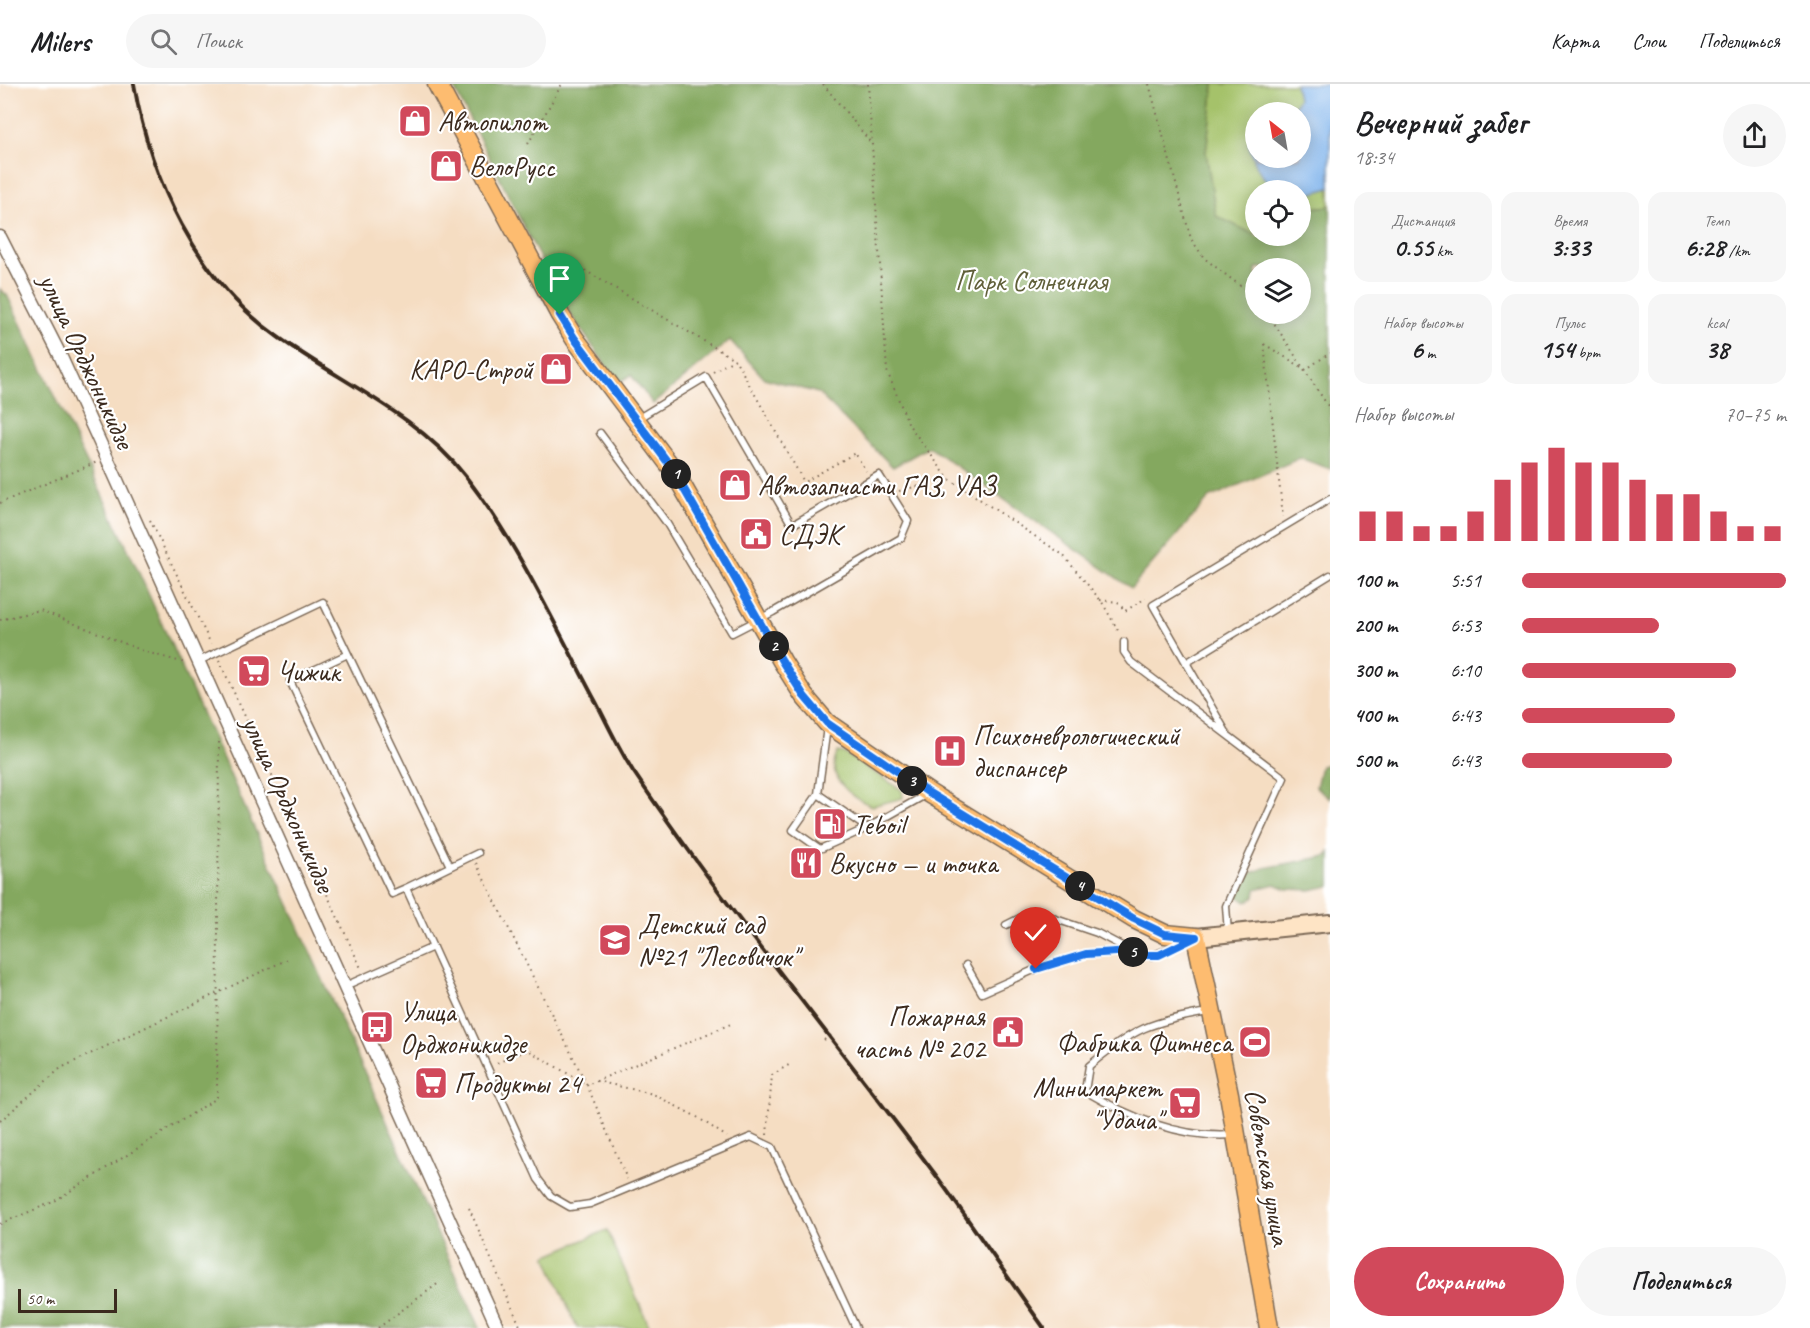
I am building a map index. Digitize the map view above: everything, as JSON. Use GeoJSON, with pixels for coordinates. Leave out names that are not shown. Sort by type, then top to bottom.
{"type":"FeatureCollection","features":[{"type":"Feature","properties":{"kind":"main road"},"geometry":{"type":"LineString","coordinates":[[437,84],[560,315],[672,468],[804,696],[827,723],[929,793],[1134,919],[1165,934],[1196,937],[1330,923]]}},
{"type":"Feature","properties":{"kind":"main road","name":"Советская улица"},"geometry":{"type":"LineString","coordinates":[[1196,937],[1236,1134],[1269,1328]]}},
{"type":"Feature","properties":{"kind":"street","name":"улица Орджоникидзе"},"geometry":{"type":"LineString","coordinates":[[0,237],[107,458],[498,1328]]}},
{"type":"Feature","properties":{"kind":"lane"},"geometry":{"type":"LineString","coordinates":[[600,433],[666,522],[732,633],[759,620],[901,538],[908,521],[879,475],[792,525],[705,377],[636,420]]}},
{"type":"Feature","properties":{"kind":"lane"},"geometry":{"type":"LineString","coordinates":[[1228,735],[1153,605],[1330,499]]}},
{"type":"Feature","properties":{"kind":"lane"},"geometry":{"type":"LineString","coordinates":[[1186,663],[1330,575]]}},
{"type":"Feature","properties":{"kind":"lane"},"geometry":{"type":"LineString","coordinates":[[200,664],[215,653],[323,602],[450,866]]}},
{"type":"Feature","properties":{"kind":"lane"},"geometry":{"type":"LineString","coordinates":[[1124,642],[1124,652],[1131,662],[1284,778],[1226,906],[1228,934]]}},
{"type":"Feature","properties":{"kind":"lane"},"geometry":{"type":"LineString","coordinates":[[348,654],[290,681],[392,894],[475,854]]}},
{"type":"Feature","properties":{"kind":"lane"},"geometry":{"type":"LineString","coordinates":[[827,723],[818,794],[793,830],[820,849],[867,828],[929,793]]}},
{"type":"Feature","properties":{"kind":"lane"},"geometry":{"type":"LineString","coordinates":[[818,794],[867,828]]}},
{"type":"Feature","properties":{"kind":"lane"},"geometry":{"type":"LineString","coordinates":[[406,888],[538,1179],[551,1196],[570,1208],[590,1204],[751,1137],[772,1147],[856,1328]]}},
{"type":"Feature","properties":{"kind":"lane"},"geometry":{"type":"LineString","coordinates":[[1006,925],[1024,916],[1041,914],[1097,933],[1143,955],[1159,955],[1196,937]]}},
{"type":"Feature","properties":{"kind":"lane"},"geometry":{"type":"LineString","coordinates":[[344,986],[433,947]]}},
{"type":"Feature","properties":{"kind":"lane"},"geometry":{"type":"LineString","coordinates":[[966,965],[982,993],[1036,969],[1086,954],[1131,951]]}},
{"type":"Feature","properties":{"kind":"lane"},"geometry":{"type":"LineString","coordinates":[[1212,1011],[1149,1024],[1119,1040],[1089,1066],[1085,1091],[1136,1118],[1220,1136],[1236,1134]]}},
{"type":"Feature","properties":{"kind":"path"},"geometry":{"type":"LineString","coordinates":[[528,144],[562,84]]}},
{"type":"Feature","properties":{"kind":"path"},"geometry":{"type":"LineString","coordinates":[[823,84],[872,144]]}},
{"type":"Feature","properties":{"kind":"path"},"geometry":{"type":"LineString","coordinates":[[868,84],[887,371],[909,425],[948,478],[1063,555],[1100,600],[1124,642]]}},
{"type":"Feature","properties":{"kind":"path"},"geometry":{"type":"LineString","coordinates":[[1149,84],[1191,239],[1204,258],[1245,290]]}},
{"type":"Feature","properties":{"kind":"path"},"geometry":{"type":"LineString","coordinates":[[559,255],[735,359],[804,482],[855,453],[871,480]]}},
{"type":"Feature","properties":{"kind":"path"},"geometry":{"type":"LineString","coordinates":[[1275,324],[1330,409]]}},
{"type":"Feature","properties":{"kind":"path"},"geometry":{"type":"LineString","coordinates":[[1284,526],[1264,344],[1305,370]]}},
{"type":"Feature","properties":{"kind":"path"},"geometry":{"type":"LineString","coordinates":[[1305,370],[1330,353]]}},
{"type":"Feature","properties":{"kind":"path"},"geometry":{"type":"LineString","coordinates":[[705,377],[735,359]]}},
{"type":"Feature","properties":{"kind":"path"},"geometry":{"type":"LineString","coordinates":[[0,503],[107,458]]}},
{"type":"Feature","properties":{"kind":"path"},"geometry":{"type":"LineString","coordinates":[[890,493],[948,478]]}},
{"type":"Feature","properties":{"kind":"path"},"geometry":{"type":"LineString","coordinates":[[150,519],[215,653],[365,977]]}},
{"type":"Feature","properties":{"kind":"path"},"geometry":{"type":"LineString","coordinates":[[1100,600],[1118,602],[1125,611],[1148,597],[1153,605]]}},
{"type":"Feature","properties":{"kind":"path"},"geometry":{"type":"LineString","coordinates":[[0,620],[40,610],[146,652],[200,664]]}},
{"type":"Feature","properties":{"kind":"path"},"geometry":{"type":"LineString","coordinates":[[0,1224],[53,1202],[217,1098],[219,737]]}},
{"type":"Feature","properties":{"kind":"path"},"geometry":{"type":"LineString","coordinates":[[475,854],[587,1085],[630,1187]]}},
{"type":"Feature","properties":{"kind":"path"},"geometry":{"type":"LineString","coordinates":[[0,1121],[61,1068],[288,959]]}},
{"type":"Feature","properties":{"kind":"path"},"geometry":{"type":"LineString","coordinates":[[587,1085],[733,1023]]}},
{"type":"Feature","properties":{"kind":"path"},"geometry":{"type":"LineString","coordinates":[[488,1067],[528,1050],[587,1085]]}},
{"type":"Feature","properties":{"kind":"path"},"geometry":{"type":"LineString","coordinates":[[767,1144],[771,1075],[792,1063]]}},
{"type":"Feature","properties":{"kind":"path"},"geometry":{"type":"LineString","coordinates":[[596,1081],[653,1094],[697,1117],[736,1143]]}},
{"type":"Feature","properties":{"kind":"path"},"geometry":{"type":"LineString","coordinates":[[469,1208],[521,1328]]}},
{"type":"Feature","properties":{"kind":"path"},"geometry":{"type":"LineString","coordinates":[[378,1328],[440,1282]]}},
{"type":"Feature","properties":{"kind":"green space","name":"Парк Солнечная"},"geometry":{"type":"Polygon","coordinates":[[[452,84],[1214,84],[1206,152],[1216,216],[1245,230],[1245,246],[1311,246],[1311,208],[1330,206],[1330,469],[1300,458],[1209,498],[1131,588],[929,447],[893,467],[818,393],[764,378],[730,340],[653,404],[631,375],[618,383],[561,300],[452,84]]]}},
{"type":"Feature","properties":{"kind":"green space"},"geometry":{"type":"Polygon","coordinates":[[[1214,84],[1295,84],[1298,93],[1296,102],[1245,102],[1245,168],[1260,168],[1272,180],[1245,180],[1245,230],[1216,216],[1206,152],[1214,84]]]}},
{"type":"Feature","properties":{"kind":"green space"},"geometry":{"type":"Polygon","coordinates":[[[1330,188],[1330,206],[1311,208],[1311,193],[1330,188]]]}},
{"type":"Feature","properties":{"kind":"green space"},"geometry":{"type":"Polygon","coordinates":[[[0,289],[7,295],[135,564],[480,1328],[0,1328],[0,289]]]}},
{"type":"Feature","properties":{"kind":"green space"},"geometry":{"type":"Polygon","coordinates":[[[838,752],[844,753],[902,790],[903,798],[872,806],[856,798],[837,778],[835,761],[838,752]]]}},
{"type":"Feature","properties":{"kind":"green space"},"geometry":{"type":"Polygon","coordinates":[[[1330,764],[1330,799],[1316,787],[1321,766],[1330,764]]]}},
{"type":"Feature","properties":{"kind":"green space"},"geometry":{"type":"Polygon","coordinates":[[[1330,852],[1330,886],[1310,890],[1287,889],[1275,884],[1256,889],[1255,897],[1246,902],[1237,896],[1249,874],[1264,868],[1327,856],[1330,852]]]}},
{"type":"Feature","properties":{"kind":"green space"},"geometry":{"type":"Polygon","coordinates":[[[607,1230],[650,1328],[577,1328],[546,1256],[607,1230]]]}},
{"type":"Feature","properties":{"kind":"water"},"geometry":{"type":"Polygon","coordinates":[[[1295,84],[1330,84],[1330,188],[1311,193],[1311,180],[1267,180],[1258,168],[1311,168],[1311,102],[1296,102],[1298,99],[1295,84]]]}},
{"type":"Feature","properties":{"kind":"railway"},"geometry":{"type":"LineString","coordinates":[[134,84],[141,120],[165,191],[201,257],[249,314],[302,354],[402,417],[425,435],[466,477],[520,558],[633,771],[743,924],[935,1174],[1044,1328]]}},
{"type":"Feature","properties":{"kind":"place","name":"Автопилот"},"geometry":{"type":"Point","coordinates":[415,121]}},
{"type":"Feature","properties":{"kind":"place","name":"ВелоРусс"},"geometry":{"type":"Point","coordinates":[446,166]}},
{"type":"Feature","properties":{"kind":"place","name":"КАРО-Строй"},"geometry":{"type":"Point","coordinates":[556,369]}},
{"type":"Feature","properties":{"kind":"place","name":"Автозапчасти ГАЗ, УАЗ"},"geometry":{"type":"Point","coordinates":[735,485]}},
{"type":"Feature","properties":{"kind":"place","name":"СДЭК"},"geometry":{"type":"Point","coordinates":[756,534]}},
{"type":"Feature","properties":{"kind":"place","name":"Чижик"},"geometry":{"type":"Point","coordinates":[254,671]}},
{"type":"Feature","properties":{"kind":"place","name":"Психоневрологический диспансер"},"geometry":{"type":"Point","coordinates":[950,751]}},
{"type":"Feature","properties":{"kind":"place","name":"Teboil"},"geometry":{"type":"Point","coordinates":[830,824]}},
{"type":"Feature","properties":{"kind":"place","name":"Вкусно — и точка"},"geometry":{"type":"Point","coordinates":[806,863]}},
{"type":"Feature","properties":{"kind":"place","name":"Детский сад №21 \"Лесовичок\""},"geometry":{"type":"Point","coordinates":[615,940]}},
{"type":"Feature","properties":{"kind":"place","name":"Улица Орджоникидзе"},"geometry":{"type":"Point","coordinates":[377,1027]}},
{"type":"Feature","properties":{"kind":"place","name":"Пожарная часть № 202"},"geometry":{"type":"Point","coordinates":[1008,1032]}},
{"type":"Feature","properties":{"kind":"place","name":"Фабрика Фитнеса"},"geometry":{"type":"Point","coordinates":[1255,1042]}},
{"type":"Feature","properties":{"kind":"place","name":"Продукты 24"},"geometry":{"type":"Point","coordinates":[431,1083]}},
{"type":"Feature","properties":{"kind":"place","name":"Минимаркет \"Удача\""},"geometry":{"type":"Point","coordinates":[1185,1103]}},
{"type":"Feature","properties":{"kind":"route"},"geometry":{"type":"LineString","coordinates":[[560,315],[575,339],[672,468],[705,521],[782,661],[804,696],[827,723],[845,738],[929,793],[1134,919],[1165,934],[1196,937],[1159,955],[1143,955],[1131,951],[1086,954],[1036,969]]}}]}
